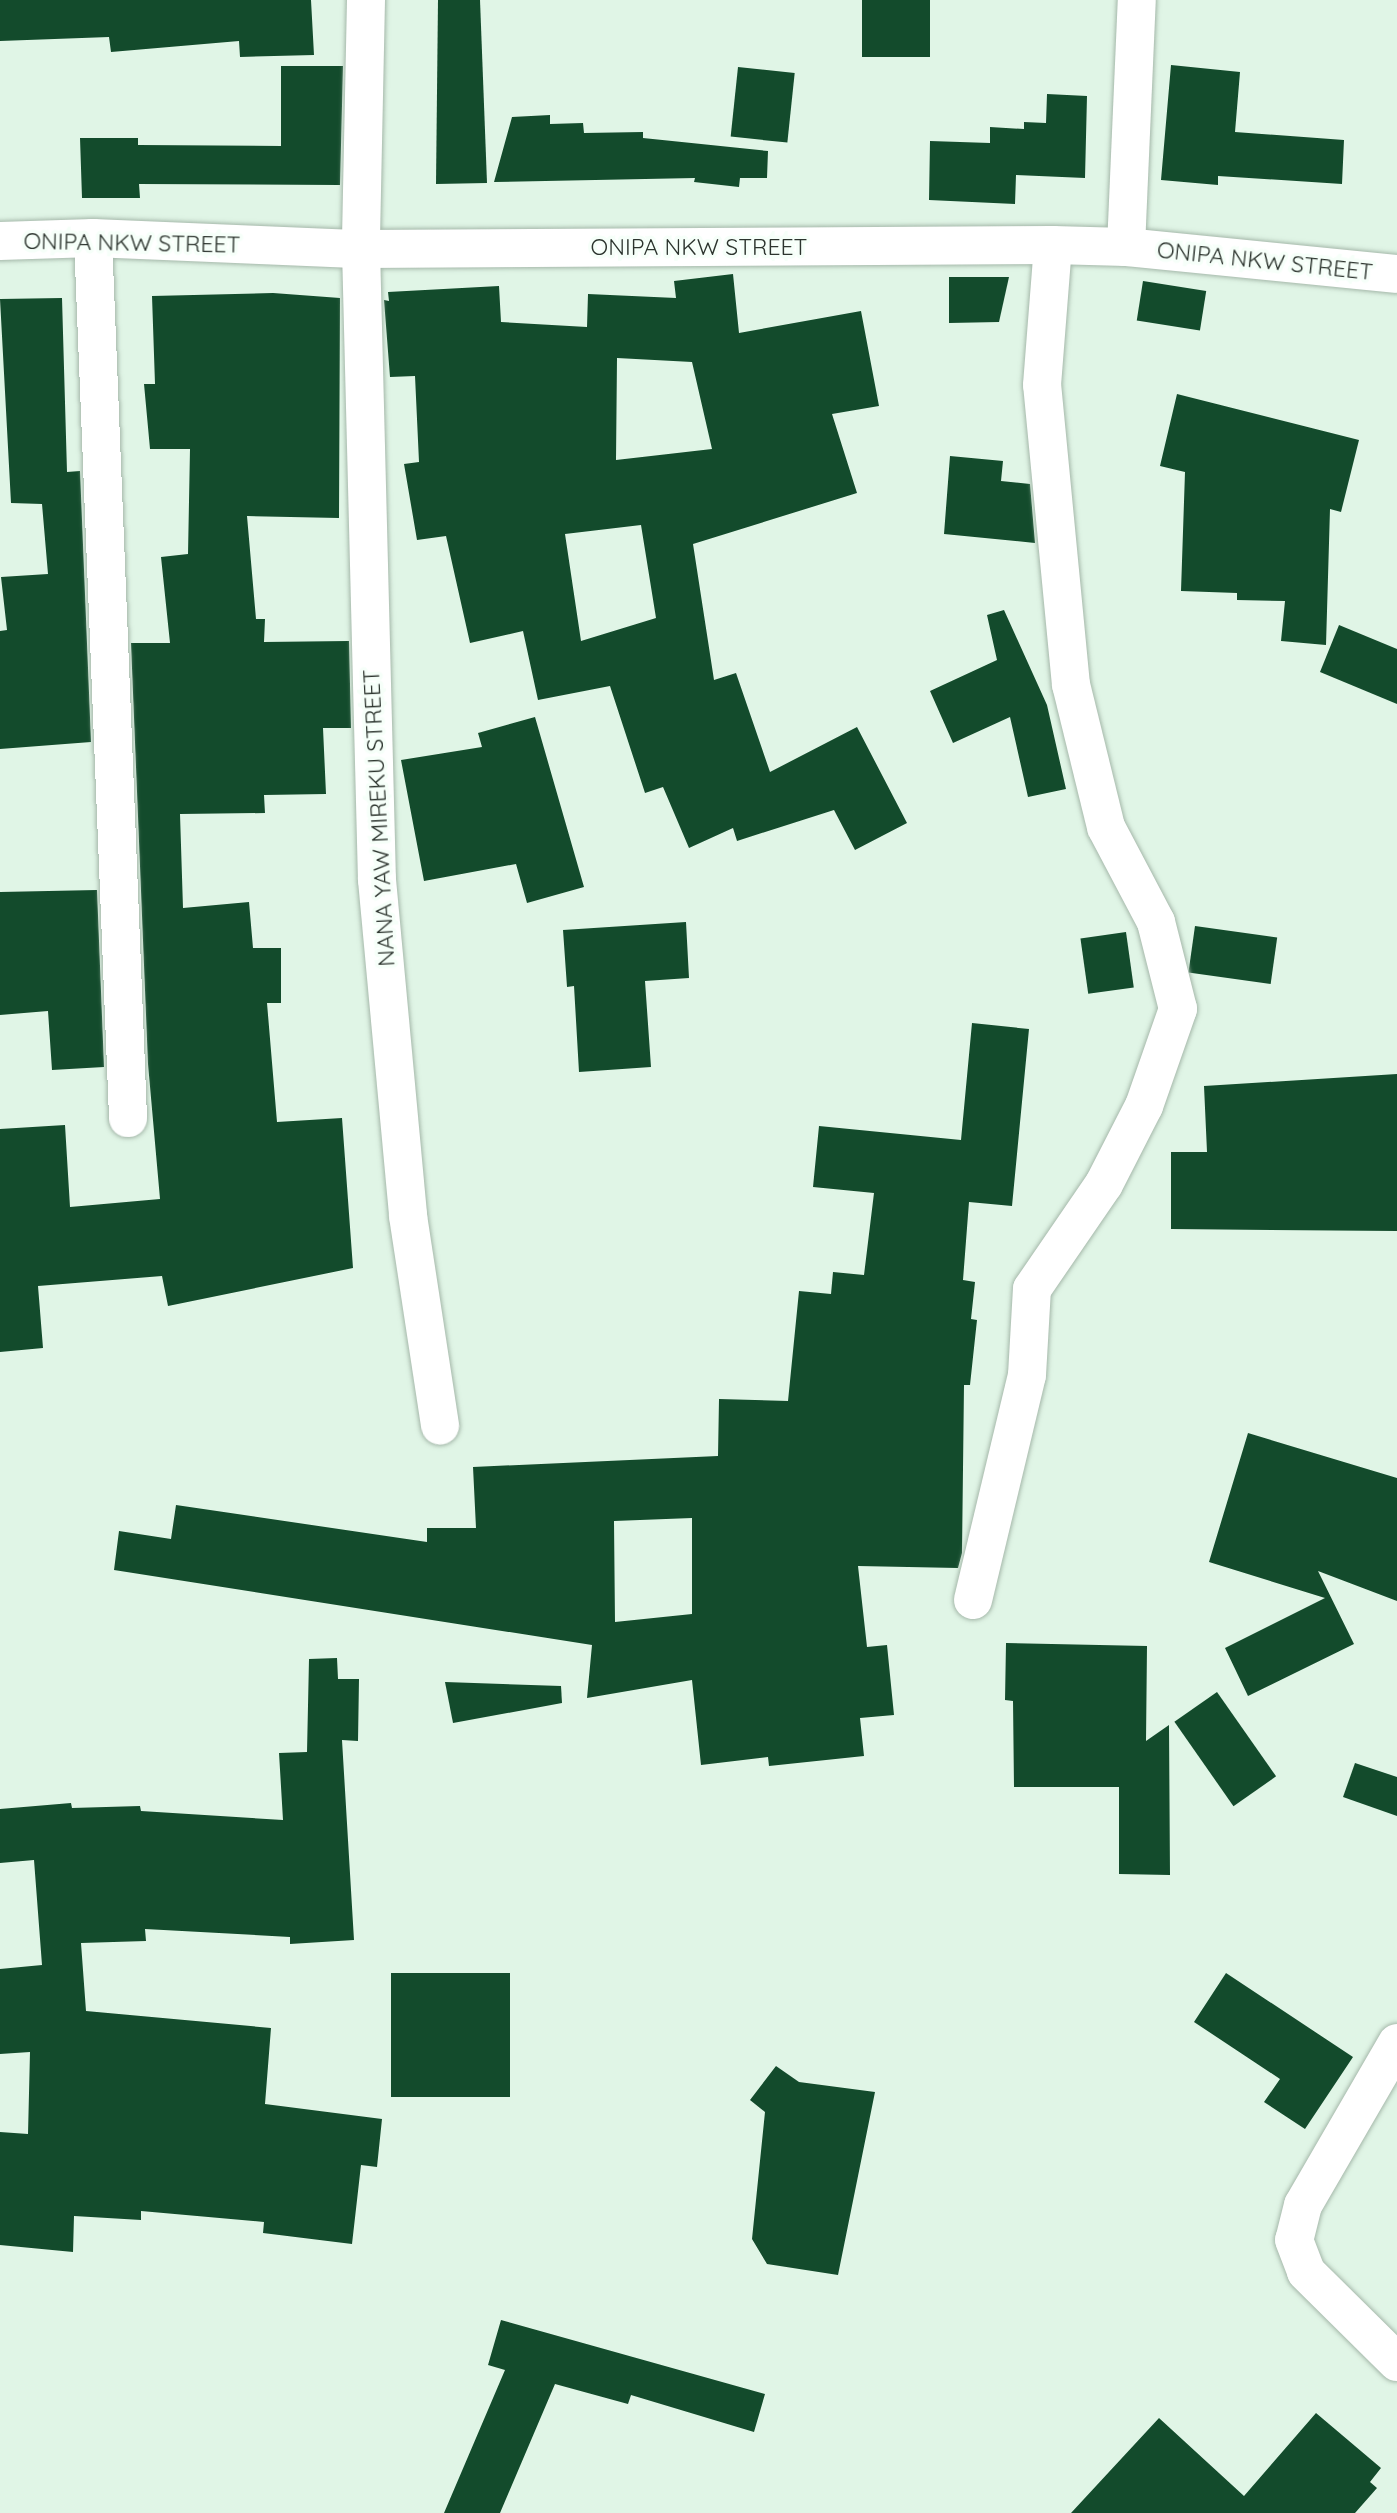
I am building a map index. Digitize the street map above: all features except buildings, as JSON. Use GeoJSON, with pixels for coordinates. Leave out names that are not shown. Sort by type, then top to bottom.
{"type":"FeatureCollection","features":[{"type":"Feature","properties":{"kind":"street","name":"NANA YAW MIREKU STREET"},"geometry":{"type":"LineString","coordinates":[[366,0],[361,249],[377,880],[408,1216],[440,1426]]}},
{"type":"Feature","properties":{"kind":"street"},"geometry":{"type":"LineString","coordinates":[[1126,247],[1137,0]]}},
{"type":"Feature","properties":{"kind":"street","name":"ONIPA NKW STREET"},"geometry":{"type":"LineString","coordinates":[[0,241],[93,239],[361,249],[1053,245],[1126,247],[1397,274]]}},
{"type":"Feature","properties":{"kind":"street"},"geometry":{"type":"LineString","coordinates":[[93,239],[128,1118]]}},
{"type":"Feature","properties":{"kind":"street"},"geometry":{"type":"LineString","coordinates":[[973,1600],[1027,1376],[1032,1289],[1104,1184],[1144,1106],[1178,1009],[1156,922],[1107,827],[1071,685],[1042,385],[1053,245]]}},
{"type":"Feature","properties":{"kind":"street"},"geometry":{"type":"LineString","coordinates":[[1397,2043],[1303,2205],[1294,2240],[1306,2272],[1397,2362]]}}]}
